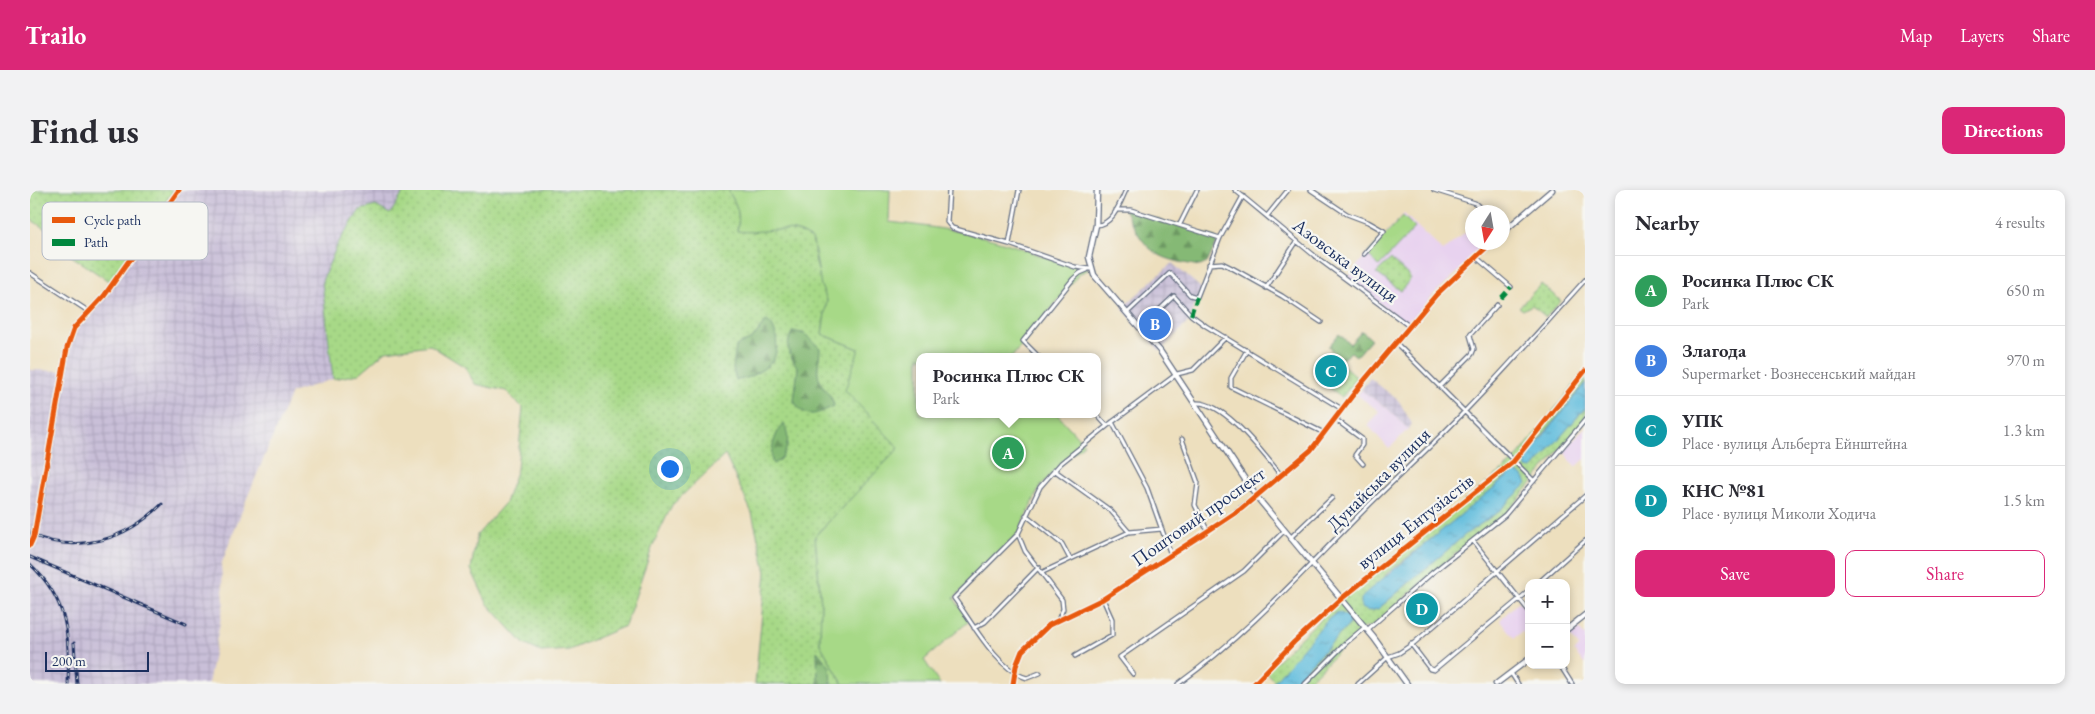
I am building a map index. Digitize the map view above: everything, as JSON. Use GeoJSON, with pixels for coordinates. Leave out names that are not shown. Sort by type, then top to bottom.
{"type":"FeatureCollection","features":[{"type":"Feature","properties":{"kind":"street"},"geometry":{"type":"LineString","coordinates":[[171,202],[179,190]]}},
{"type":"Feature","properties":{"kind":"street"},"geometry":{"type":"LineString","coordinates":[[950,190],[947,222],[950,227],[1009,244],[1075,267],[1090,269]]}},
{"type":"Feature","properties":{"kind":"street"},"geometry":{"type":"LineString","coordinates":[[1009,244],[1019,190]]}},
{"type":"Feature","properties":{"kind":"street"},"geometry":{"type":"LineString","coordinates":[[1096,190],[1096,225],[1089,257],[1090,269],[1177,374],[1256,496],[1366,629],[1407,684]]}},
{"type":"Feature","properties":{"kind":"street"},"geometry":{"type":"LineString","coordinates":[[1096,225],[1108,221],[1126,190]]}},
{"type":"Feature","properties":{"kind":"street"},"geometry":{"type":"LineString","coordinates":[[1180,224],[1197,190]]}},
{"type":"Feature","properties":{"kind":"street","name":"Азовська вулиця"},"geometry":{"type":"LineString","coordinates":[[1235,190],[1297,241],[1410,326]]}},
{"type":"Feature","properties":{"kind":"street"},"geometry":{"type":"LineString","coordinates":[[1268,216],[1288,190]]}},
{"type":"Feature","properties":{"kind":"street"},"geometry":{"type":"LineString","coordinates":[[1311,190],[1347,214],[1384,231],[1364,254]]}},
{"type":"Feature","properties":{"kind":"street"},"geometry":{"type":"LineString","coordinates":[[1434,190],[1477,205]]}},
{"type":"Feature","properties":{"kind":"street"},"geometry":{"type":"LineString","coordinates":[[1510,227],[1552,190]]}},
{"type":"Feature","properties":{"kind":"street"},"geometry":{"type":"LineString","coordinates":[[1127,313],[1170,273],[1190,294],[1197,297],[1220,238],[1243,196]]}},
{"type":"Feature","properties":{"kind":"street"},"geometry":{"type":"LineString","coordinates":[[1116,210],[1121,208],[1131,210],[1220,238]]}},
{"type":"Feature","properties":{"kind":"street"},"geometry":{"type":"LineString","coordinates":[[1266,288],[1297,241]]}},
{"type":"Feature","properties":{"kind":"street","name":"Поштовий проспект"},"geometry":{"type":"LineString","coordinates":[[1013,684],[1014,672],[1022,651],[1049,625],[1103,599],[1171,555],[1256,496],[1311,450],[1342,409],[1436,295],[1483,250]]}},
{"type":"Feature","properties":{"kind":"street"},"geometry":{"type":"LineString","coordinates":[[1476,257],[1510,287]]}},
{"type":"Feature","properties":{"kind":"street"},"geometry":{"type":"LineString","coordinates":[[30,545],[38,517],[67,348],[74,328],[104,296],[129,260]]}},
{"type":"Feature","properties":{"kind":"street"},"geometry":{"type":"LineString","coordinates":[[1209,264],[1222,264],[1266,288],[1321,322]]}},
{"type":"Feature","properties":{"kind":"street"},"geometry":{"type":"LineString","coordinates":[[1035,353],[1023,341],[1073,279],[1080,273],[1090,269]]}},
{"type":"Feature","properties":{"kind":"street"},"geometry":{"type":"LineString","coordinates":[[30,273],[88,311]]}},
{"type":"Feature","properties":{"kind":"street","name":"Дунайська вулиця"},"geometry":{"type":"LineString","coordinates":[[1178,684],[1214,658],[1247,629],[1464,412],[1585,280]]}},
{"type":"Feature","properties":{"kind":"street"},"geometry":{"type":"LineString","coordinates":[[1140,328],[1174,296],[1193,318],[1342,409]]}},
{"type":"Feature","properties":{"kind":"street"},"geometry":{"type":"LineString","coordinates":[[1440,386],[1472,354],[1474,349],[1470,335],[1497,305]]}},
{"type":"Feature","properties":{"kind":"street"},"geometry":{"type":"LineString","coordinates":[[1040,673],[1027,678],[1014,672],[1002,663],[974,628],[954,598],[1018,534],[1040,487],[1054,470],[1112,422],[1177,374],[1193,370],[1226,337]]}},
{"type":"Feature","properties":{"kind":"street"},"geometry":{"type":"LineString","coordinates":[[1396,343],[1534,481]]}},
{"type":"Feature","properties":{"kind":"street"},"geometry":{"type":"LineString","coordinates":[[1247,350],[1231,378],[1231,387],[1324,433]]}},
{"type":"Feature","properties":{"kind":"street","name":"вулиця Ентузіастів"},"geometry":{"type":"LineString","coordinates":[[1254,684],[1294,642],[1513,462],[1585,371]]}},
{"type":"Feature","properties":{"kind":"street"},"geometry":{"type":"LineString","coordinates":[[1196,403],[1214,408],[1239,427],[1257,445],[1281,476]]}},
{"type":"Feature","properties":{"kind":"street"},"geometry":{"type":"LineString","coordinates":[[1100,418],[1107,426]]}},
{"type":"Feature","properties":{"kind":"street"},"geometry":{"type":"LineString","coordinates":[[1335,419],[1362,439],[1362,445],[1355,456],[1363,464]]}},
{"type":"Feature","properties":{"kind":"street"},"geometry":{"type":"LineString","coordinates":[[1305,684],[1346,643],[1366,629],[1505,515],[1585,420]]}},
{"type":"Feature","properties":{"kind":"street"},"geometry":{"type":"LineString","coordinates":[[1112,422],[1148,488],[1171,555]]}},
{"type":"Feature","properties":{"kind":"street"},"geometry":{"type":"LineString","coordinates":[[1182,439],[1198,483],[1194,505],[1207,530]]}},
{"type":"Feature","properties":{"kind":"street"},"geometry":{"type":"LineString","coordinates":[[1054,470],[1111,511],[1129,532]]}},
{"type":"Feature","properties":{"kind":"street"},"geometry":{"type":"LineString","coordinates":[[1358,684],[1388,657],[1399,653],[1412,644],[1585,496]]}},
{"type":"Feature","properties":{"kind":"street"},"geometry":{"type":"LineString","coordinates":[[1290,538],[1332,498]]}},
{"type":"Feature","properties":{"kind":"street"},"geometry":{"type":"LineString","coordinates":[[1026,515],[1062,544],[1070,559]]}},
{"type":"Feature","properties":{"kind":"street"},"geometry":{"type":"LineString","coordinates":[[1043,572],[1129,532],[1162,529]]}},
{"type":"Feature","properties":{"kind":"street"},"geometry":{"type":"LineString","coordinates":[[1133,674],[1120,656],[1244,570],[1284,531]]}},
{"type":"Feature","properties":{"kind":"street"},"geometry":{"type":"LineString","coordinates":[[1018,534],[1025,550],[1062,600],[1063,609],[1058,620]]}},
{"type":"Feature","properties":{"kind":"street"},"geometry":{"type":"LineString","coordinates":[[1473,541],[1525,605]]}},
{"type":"Feature","properties":{"kind":"street"},"geometry":{"type":"LineString","coordinates":[[1543,579],[1585,542]]}},
{"type":"Feature","properties":{"kind":"street"},"geometry":{"type":"LineString","coordinates":[[974,628],[984,622],[1038,567]]}},
{"type":"Feature","properties":{"kind":"street"},"geometry":{"type":"LineString","coordinates":[[1412,644],[1430,669],[1434,670],[1525,594]]}},
{"type":"Feature","properties":{"kind":"street"},"geometry":{"type":"LineString","coordinates":[[1075,656],[1112,635],[1112,619],[1103,599]]}},
{"type":"Feature","properties":{"kind":"street"},"geometry":{"type":"LineString","coordinates":[[1570,627],[1585,615]]}},
{"type":"Feature","properties":{"kind":"street"},"geometry":{"type":"LineString","coordinates":[[1496,684],[1525,663]]}},
{"type":"Feature","properties":{"kind":"street"},"geometry":{"type":"LineString","coordinates":[[1563,669],[1572,684]]}},
{"type":"Feature","properties":{"kind":"street"},"geometry":{"type":"LineString","coordinates":[[1511,673],[1518,684]]}},
{"type":"Feature","properties":{"kind":"shaded area"},"geometry":{"type":"Polygon","coordinates":[[[179,190],[405,190],[390,214],[338,243],[322,281],[333,379],[291,393],[245,503],[221,565],[224,602],[208,684],[30,684],[30,370],[64,371],[72,331],[97,305],[129,260],[208,260],[208,202],[170,202],[179,190]]]}},
{"type":"Feature","properties":{"kind":"shaded area"},"geometry":{"type":"Polygon","coordinates":[[[1404,214],[1443,251],[1465,233],[1465,250],[1482,250],[1433,295],[1408,325],[1347,279],[1367,253],[1404,214]]]}},
{"type":"Feature","properties":{"kind":"shaded area"},"geometry":{"type":"Polygon","coordinates":[[[1172,263],[1201,288],[1191,315],[1193,317],[1160,351],[1122,308],[1172,263]]]}},
{"type":"Feature","properties":{"kind":"shaded area"},"geometry":{"type":"Polygon","coordinates":[[[1370,378],[1399,401],[1412,424],[1408,429],[1388,409],[1361,390],[1370,378]]]}},
{"type":"Feature","properties":{"kind":"shaded area"},"geometry":{"type":"Polygon","coordinates":[[[1361,390],[1388,409],[1408,429],[1389,449],[1368,425],[1379,411],[1357,395],[1361,390]]]}},
{"type":"Feature","properties":{"kind":"shaded area"},"geometry":{"type":"Polygon","coordinates":[[[1585,427],[1585,459],[1576,467],[1564,452],[1585,427]]]}},
{"type":"Feature","properties":{"kind":"shaded area"},"geometry":{"type":"Polygon","coordinates":[[[1519,601],[1525,609],[1525,634],[1522,631],[1514,638],[1500,620],[1519,601]]]}},
{"type":"Feature","properties":{"kind":"shaded area"},"geometry":{"type":"Polygon","coordinates":[[[1579,629],[1585,636],[1585,665],[1574,651],[1579,646],[1570,636],[1579,629]]]}},
{"type":"Feature","properties":{"kind":"green space"},"geometry":{"type":"Polygon","coordinates":[[[30,190],[174,190],[166,202],[42,202],[42,227],[30,219],[30,190]]]}},
{"type":"Feature","properties":{"kind":"green space"},"geometry":{"type":"Polygon","coordinates":[[[405,190],[731,190],[729,192],[738,215],[737,230],[788,230],[806,235],[813,241],[816,263],[827,300],[822,334],[859,349],[892,440],[899,448],[815,536],[821,603],[820,644],[843,684],[755,684],[766,572],[752,513],[725,455],[672,505],[653,545],[625,626],[569,650],[541,652],[524,644],[487,603],[471,569],[477,535],[505,503],[517,469],[523,408],[506,391],[475,384],[465,367],[430,345],[386,351],[359,374],[333,379],[322,281],[338,243],[360,210],[376,206],[390,214],[405,190]]]}},
{"type":"Feature","properties":{"kind":"green space"},"geometry":{"type":"Polygon","coordinates":[[[731,190],[890,190],[889,222],[979,236],[1009,244],[1059,262],[1090,269],[1080,273],[1015,353],[916,353],[916,418],[1061,418],[1084,444],[1061,463],[1040,487],[1018,534],[954,598],[969,621],[924,660],[940,684],[843,684],[820,644],[821,603],[815,536],[899,448],[845,390],[859,349],[822,334],[827,300],[821,286],[813,241],[805,235],[787,230],[737,231],[738,215],[729,192],[731,190]]]}},
{"type":"Feature","properties":{"kind":"green space"},"geometry":{"type":"Polygon","coordinates":[[[1124,209],[1215,237],[1218,240],[1207,263],[1200,266],[1184,263],[1171,260],[1153,251],[1145,244],[1124,209]]]}},
{"type":"Feature","properties":{"kind":"green space"},"geometry":{"type":"Polygon","coordinates":[[[1403,216],[1415,228],[1379,266],[1367,254],[1403,216]]]}},
{"type":"Feature","properties":{"kind":"green space"},"geometry":{"type":"Polygon","coordinates":[[[1391,259],[1411,278],[1401,291],[1376,273],[1391,259]]]}},
{"type":"Feature","properties":{"kind":"green space"},"geometry":{"type":"Polygon","coordinates":[[[77,260],[125,260],[110,282],[77,260]]]}},
{"type":"Feature","properties":{"kind":"green space"},"geometry":{"type":"Polygon","coordinates":[[[1541,284],[1561,301],[1546,317],[1532,305],[1523,310],[1519,307],[1541,284]]]}},
{"type":"Feature","properties":{"kind":"green space"},"geometry":{"type":"Polygon","coordinates":[[[766,321],[770,323],[775,333],[777,345],[773,360],[756,373],[736,380],[733,369],[736,346],[752,339],[766,321]]]}},
{"type":"Feature","properties":{"kind":"green space"},"geometry":{"type":"Polygon","coordinates":[[[793,331],[805,334],[820,348],[819,377],[834,406],[812,414],[803,411],[794,401],[798,368],[790,355],[788,346],[793,331]]]}},
{"type":"Feature","properties":{"kind":"green space"},"geometry":{"type":"Polygon","coordinates":[[[1362,331],[1371,339],[1356,356],[1351,352],[1341,360],[1328,347],[1339,334],[1350,344],[1362,331]]]}},
{"type":"Feature","properties":{"kind":"green space"},"geometry":{"type":"Polygon","coordinates":[[[1344,366],[1357,378],[1342,397],[1327,386],[1344,366]]]}},
{"type":"Feature","properties":{"kind":"green space"},"geometry":{"type":"Polygon","coordinates":[[[1585,371],[1585,383],[1540,438],[1525,461],[1533,469],[1585,408],[1585,420],[1505,515],[1456,553],[1371,627],[1364,627],[1305,684],[1291,684],[1348,626],[1336,612],[1275,681],[1265,672],[1341,599],[1513,462],[1585,371]],[[1518,472],[1510,473],[1473,506],[1386,574],[1369,611],[1378,609],[1388,601],[1466,534],[1498,512],[1527,484],[1518,472]]]}},
{"type":"Feature","properties":{"kind":"green space"},"geometry":{"type":"Polygon","coordinates":[[[784,424],[788,441],[787,446],[782,457],[773,464],[771,455],[774,442],[778,431],[784,424]]]}},
{"type":"Feature","properties":{"kind":"green space"},"geometry":{"type":"Polygon","coordinates":[[[817,651],[830,667],[831,684],[818,684],[817,651]]]}},
{"type":"Feature","properties":{"kind":"water"},"geometry":{"type":"Polygon","coordinates":[[[1585,383],[1585,408],[1533,469],[1526,468],[1525,463],[1528,455],[1585,383]]]}},
{"type":"Feature","properties":{"kind":"water"},"geometry":{"type":"Polygon","coordinates":[[[1514,471],[1523,476],[1527,484],[1498,512],[1466,534],[1378,609],[1369,611],[1361,608],[1361,599],[1368,591],[1514,471]]]}},
{"type":"Feature","properties":{"kind":"water"},"geometry":{"type":"Polygon","coordinates":[[[1338,612],[1351,618],[1348,626],[1291,684],[1272,684],[1327,620],[1338,612]]]}},
{"type":"Feature","properties":{"kind":"railway"},"geometry":{"type":"LineString","coordinates":[[30,534],[65,543],[83,543],[100,540],[117,535],[133,527],[162,504]]}},
{"type":"Feature","properties":{"kind":"railway"},"geometry":{"type":"LineString","coordinates":[[30,557],[186,624]]}},
{"type":"Feature","properties":{"kind":"railway"},"geometry":{"type":"LineString","coordinates":[[30,564],[43,577],[52,591],[64,619],[68,650],[68,684]]}},
{"type":"Feature","properties":{"kind":"railway"},"geometry":{"type":"LineString","coordinates":[[74,643],[77,684]]}},
{"type":"Feature","properties":{"kind":"marked path"},"geometry":{"type":"LineString","coordinates":[[1501,298],[1511,287]]}},
{"type":"Feature","properties":{"kind":"marked path"},"geometry":{"type":"LineString","coordinates":[[1191,315],[1197,297]]}},
{"type":"Feature","properties":{"kind":"cycle path"},"geometry":{"type":"LineString","coordinates":[[171,202],[179,190]]}},
{"type":"Feature","properties":{"kind":"cycle path"},"geometry":{"type":"LineString","coordinates":[[1013,684],[1016,666],[1022,651],[1049,625],[1103,599],[1241,509],[1311,450],[1362,383],[1436,295],[1484,250]]}},
{"type":"Feature","properties":{"kind":"cycle path"},"geometry":{"type":"LineString","coordinates":[[30,545],[34,536],[67,348],[74,328],[104,296],[129,260]]}},
{"type":"Feature","properties":{"kind":"cycle path"},"geometry":{"type":"LineString","coordinates":[[1254,684],[1294,642],[1341,599],[1513,462],[1585,371]]}},
{"type":"Feature","properties":{"kind":"place","name":"Злагода"},"geometry":{"type":"Point","coordinates":[1155,324]}},
{"type":"Feature","properties":{"kind":"place","name":"УПК"},"geometry":{"type":"Point","coordinates":[1331,371]}},
{"type":"Feature","properties":{"kind":"place","name":"Росинка Плюс СК"},"geometry":{"type":"Point","coordinates":[1008,453]}},
{"type":"Feature","properties":{"kind":"place","name":"КНС №81"},"geometry":{"type":"Point","coordinates":[1422,609]}}]}
